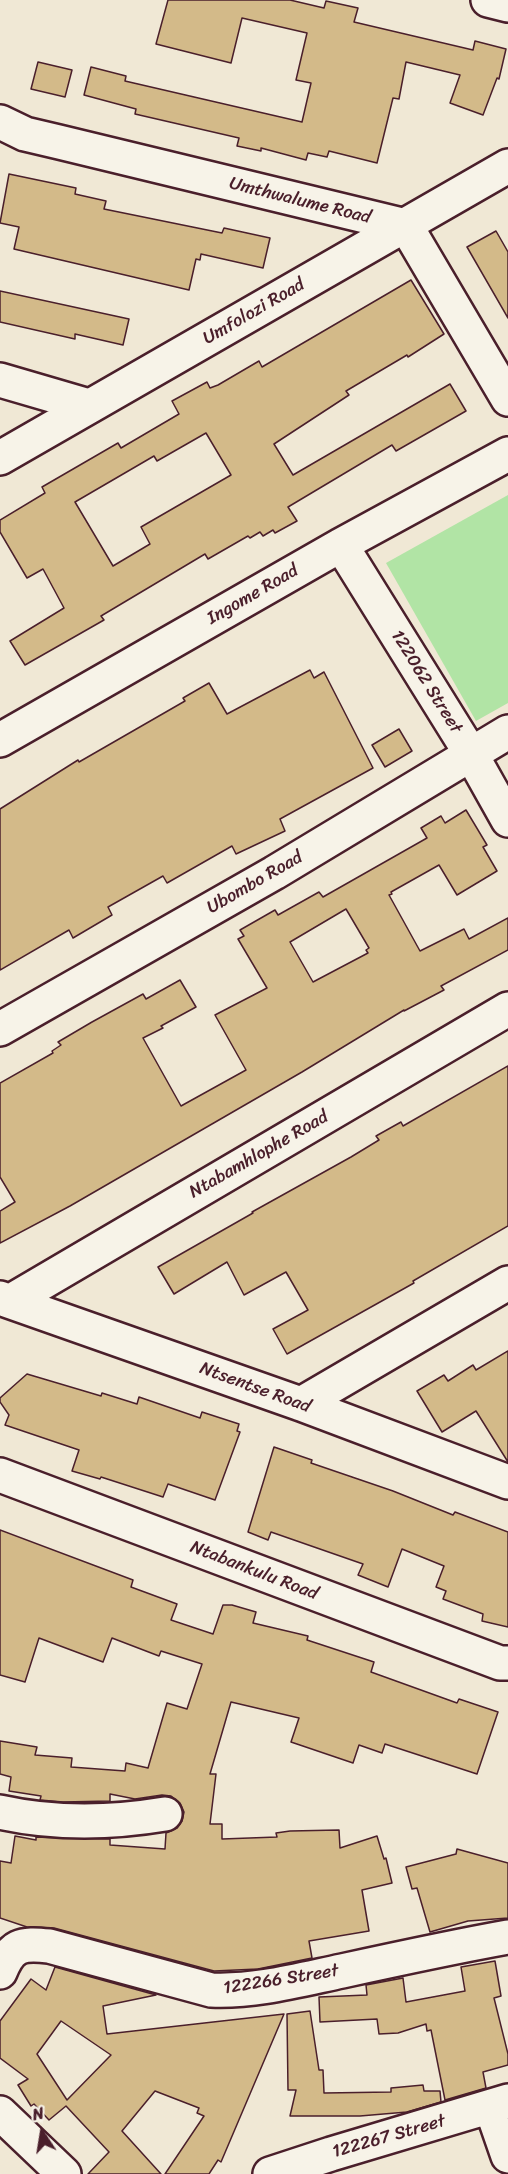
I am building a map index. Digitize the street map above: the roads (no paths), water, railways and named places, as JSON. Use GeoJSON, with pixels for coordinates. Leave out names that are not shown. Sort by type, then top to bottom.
{"type":"FeatureCollection","features":[{"type":"Feature","properties":{"kind":"street"},"geometry":{"type":"LineString","coordinates":[[488,0],[508,5]]}},
{"type":"Feature","properties":{"kind":"street","name":"Umthwalume Road"},"geometry":{"type":"LineString","coordinates":[[0,123],[25,134],[406,226]]}},
{"type":"Feature","properties":{"kind":"street","name":"Umfolozi Road"},"geometry":{"type":"LineString","coordinates":[[0,458],[508,166]]}},
{"type":"Feature","properties":{"kind":"street"},"geometry":{"type":"LineString","coordinates":[[406,226],[508,399]]}},
{"type":"Feature","properties":{"kind":"street"},"geometry":{"type":"LineString","coordinates":[[0,380],[89,406]]}},
{"type":"Feature","properties":{"kind":"street","name":"Ingome Road"},"geometry":{"type":"LineString","coordinates":[[0,740],[341,545],[508,454]]}},
{"type":"Feature","properties":{"kind":"street","name":"122062 Street"},"geometry":{"type":"LineString","coordinates":[[341,545],[471,754],[508,820]]}},
{"type":"Feature","properties":{"kind":"street","name":"Ubombo Road"},"geometry":{"type":"LineString","coordinates":[[0,1029],[274,873],[508,732]]}},
{"type":"Feature","properties":{"kind":"street","name":"Ntabamhlophe Road"},"geometry":{"type":"LineString","coordinates":[[5,1299],[508,1009]]}},
{"type":"Feature","properties":{"kind":"street"},"geometry":{"type":"LineString","coordinates":[[301,1404],[508,1284]]}},
{"type":"Feature","properties":{"kind":"street","name":"Ntsentse Road"},"geometry":{"type":"LineString","coordinates":[[5,1299],[301,1404],[508,1482]]}},
{"type":"Feature","properties":{"kind":"street","name":"Ntabankulu Road"},"geometry":{"type":"LineString","coordinates":[[0,1475],[500,1664],[508,1663]]}},
{"type":"Feature","properties":{"kind":"street"},"geometry":{"type":"LineString","coordinates":[[0,1812],[20,1817],[80,1821],[135,1819],[165,1814]]}},
{"type":"Feature","properties":{"kind":"street","name":"122266 Street"},"geometry":{"type":"LineString","coordinates":[[0,1972],[9,1954],[16,1948],[31,1944],[48,1946],[211,1990],[232,1991],[279,1984],[508,1937]]}},
{"type":"Feature","properties":{"kind":"street"},"geometry":{"type":"LineString","coordinates":[[500,2104],[508,2156]]}},
{"type":"Feature","properties":{"kind":"street","name":"122267 Street"},"geometry":{"type":"LineString","coordinates":[[270,2174],[500,2104]]}},
{"type":"Feature","properties":{"kind":"street"},"geometry":{"type":"LineString","coordinates":[[0,2113],[64,2174]]}}]}
